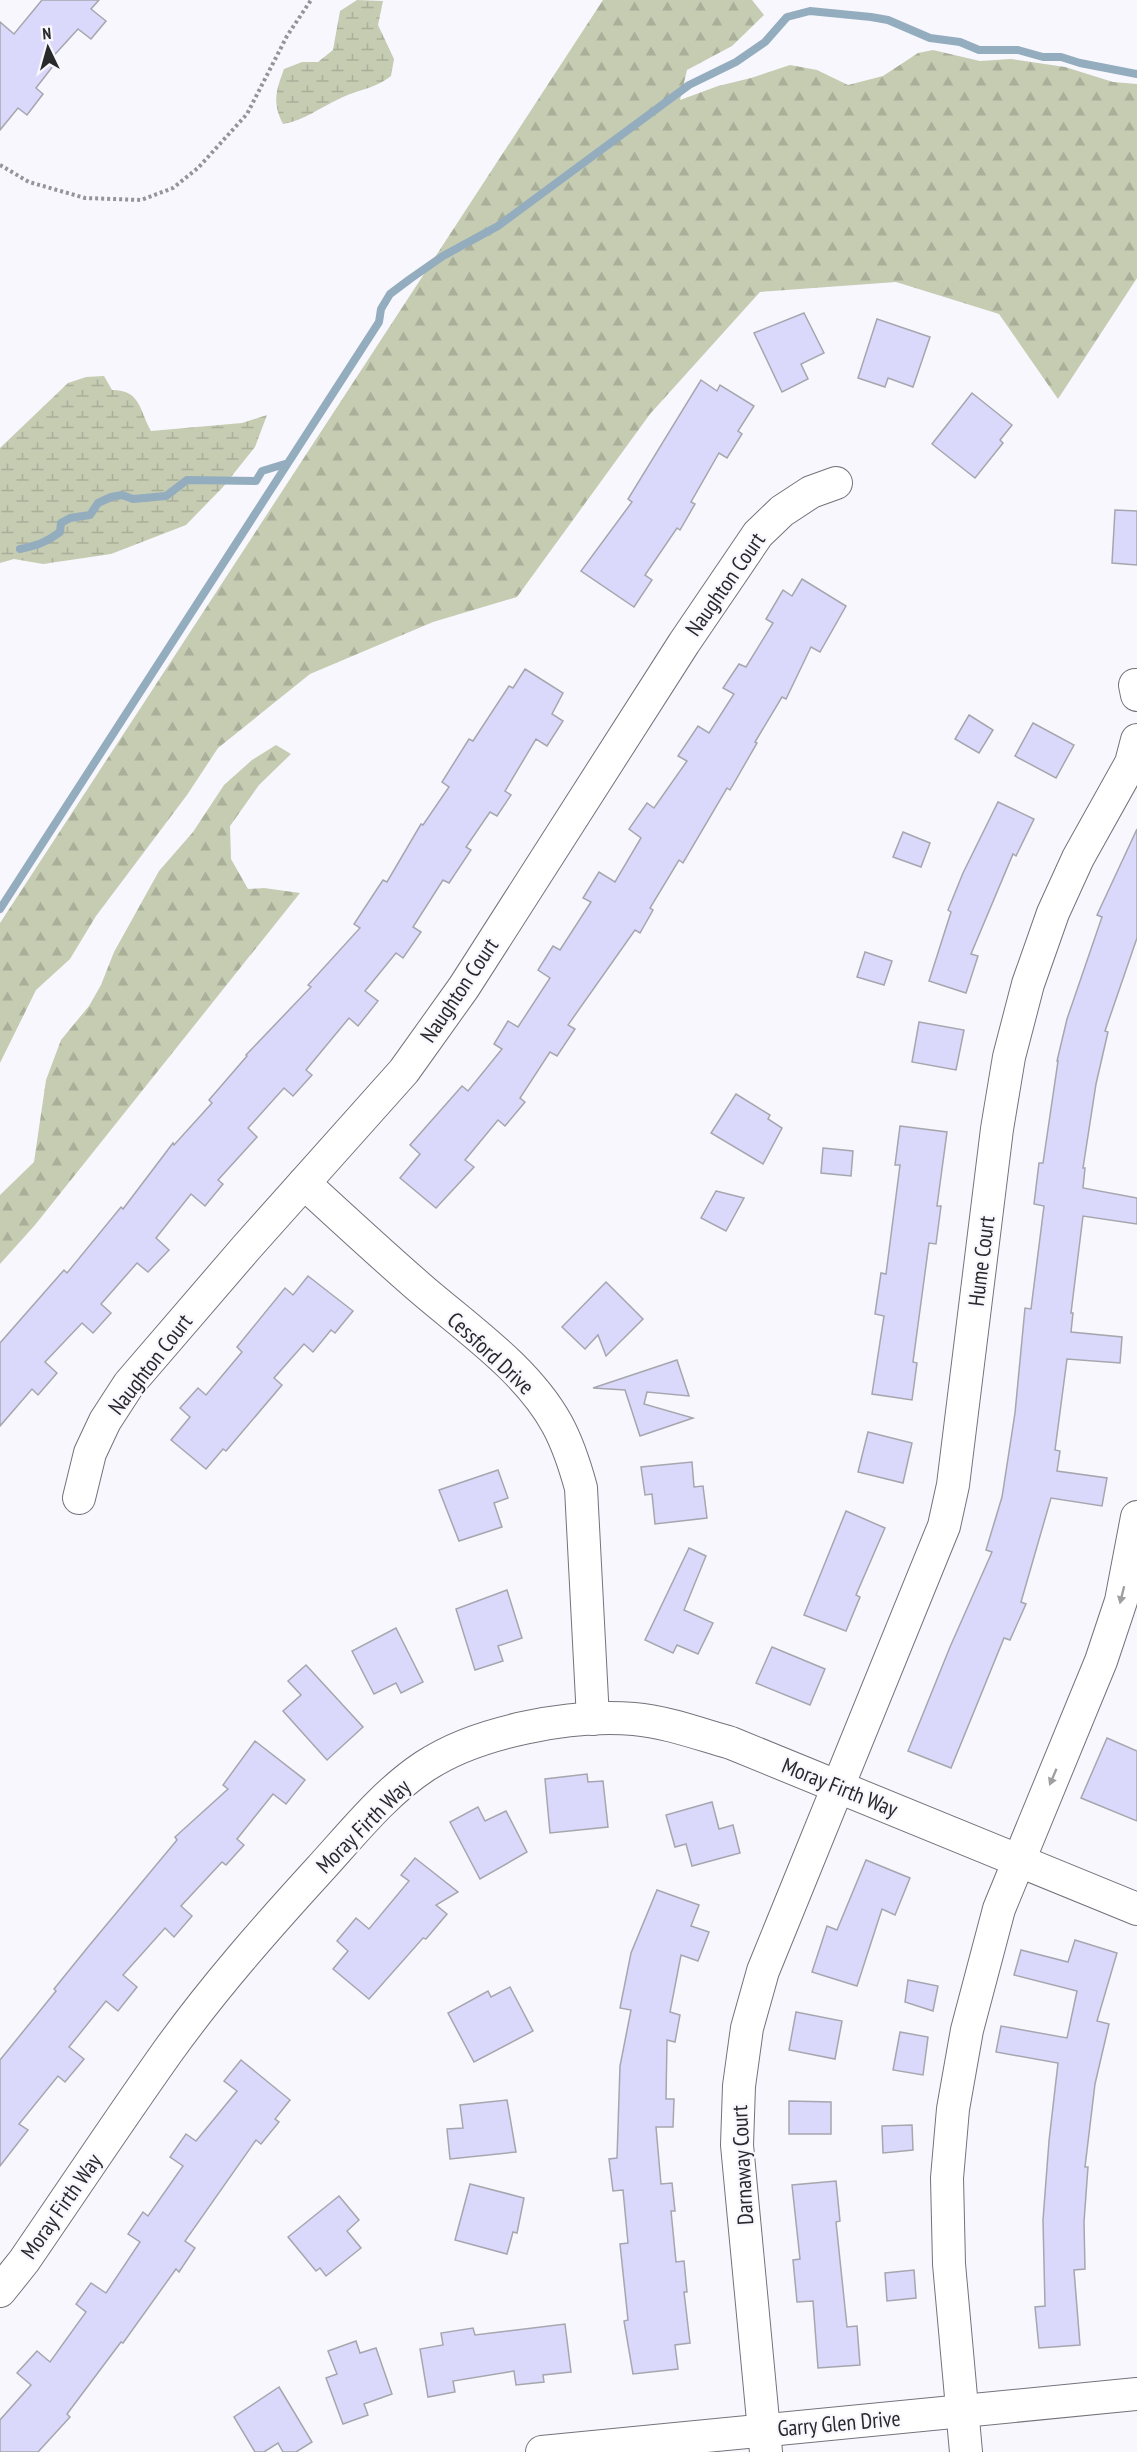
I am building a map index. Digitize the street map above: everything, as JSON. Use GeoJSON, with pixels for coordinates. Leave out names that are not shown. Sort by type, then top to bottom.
{"type":"FeatureCollection","features":[{"type":"Feature","properties":{"kind":"street","name":"Naughton Court"},"geometry":{"type":"LineString","coordinates":[[79,1498],[90,1453],[105,1421],[129,1384],[404,1071],[464,987],[684,643],[758,534],[782,511],[811,492],[836,483]]}},
{"type":"Feature","properties":{"kind":"street","name":"Hume Court"},"geometry":{"type":"LineString","coordinates":[[839,1787],[944,1526],[953,1485],[997,1129],[1009,1057],[1028,984],[1057,904],[1078,858],[1131,763],[1137,741]]}},
{"type":"Feature","properties":{"kind":"street","name":"Cessford Drive"},"geometry":{"type":"LineString","coordinates":[[304,1183],[398,1269],[515,1370],[540,1398],[557,1424],[573,1458],[580,1488],[593,1719]]}},
{"type":"Feature","properties":{"kind":"street"},"geometry":{"type":"LineString","coordinates":[[966,2452],[949,2264],[947,2178],[953,2109],[967,2030],[999,1910],[1101,1661],[1121,1601],[1137,1517]]}},
{"type":"Feature","properties":{"kind":"street","name":"Moray Firth Way"},"geometry":{"type":"LineString","coordinates":[[0,2291],[24,2261],[169,2050],[231,1970],[282,1910],[384,1799],[426,1765],[471,1744],[517,1729],[566,1720],[634,1719],[667,1725],[732,1743],[1137,1909]]}},
{"type":"Feature","properties":{"kind":"street","name":"Darnaway Court"},"geometry":{"type":"LineString","coordinates":[[765,2441],[737,2145],[739,2086],[747,2028],[763,1971],[839,1787]]}},
{"type":"Feature","properties":{"kind":"street","name":"Garry Glen Drive"},"geometry":{"type":"LineString","coordinates":[[542,2452],[765,2441],[963,2412],[1137,2394]]}},
{"type":"Feature","properties":{"kind":"path"},"geometry":{"type":"LineString","coordinates":[[0,165],[29,182],[85,198],[141,200],[173,188],[198,168],[247,114],[287,36],[311,0]]}},
{"type":"Feature","properties":{"kind":"green space"},"geometry":{"type":"Polygon","coordinates":[[[357,0],[383,1],[378,25],[394,59],[391,76],[378,84],[332,102],[305,117],[283,124],[277,109],[276,97],[284,69],[302,62],[318,62],[333,50],[340,11],[357,0]]]}},
{"type":"Feature","properties":{"kind":"green space"},"geometry":{"type":"Polygon","coordinates":[[[603,0],[752,0],[764,15],[732,46],[687,70],[680,100],[718,86],[790,65],[817,70],[848,85],[883,76],[918,53],[933,50],[980,61],[1011,59],[1065,67],[1113,82],[1137,84],[1137,278],[1058,399],[999,314],[896,282],[760,292],[650,414],[517,597],[433,622],[310,674],[218,748],[187,795],[96,916],[70,959],[36,990],[0,1063],[0,923],[603,0]]]}},
{"type":"Feature","properties":{"kind":"green space"},"geometry":{"type":"Polygon","coordinates":[[[104,376],[112,390],[129,393],[134,397],[151,431],[242,423],[267,415],[255,447],[223,487],[186,525],[111,554],[43,564],[14,559],[0,563],[0,448],[68,383],[86,377],[104,376]]]}},
{"type":"Feature","properties":{"kind":"green space"},"geometry":{"type":"Polygon","coordinates":[[[276,745],[291,754],[259,785],[230,826],[231,859],[248,889],[264,888],[300,893],[35,1225],[0,1264],[0,1195],[34,1162],[46,1080],[61,1040],[89,1006],[101,985],[114,952],[159,871],[193,832],[224,785],[252,760],[276,745]]]}},
{"type":"Feature","properties":{"kind":"building"},"geometry":{"type":"Polygon","coordinates":[[[42,0],[99,0],[91,9],[106,21],[91,39],[78,29],[48,62],[53,66],[36,88],[43,94],[27,115],[18,108],[0,130],[0,22],[14,34],[42,0]]]}},
{"type":"Feature","properties":{"kind":"building"},"geometry":{"type":"Polygon","coordinates":[[[804,313],[824,353],[801,364],[808,379],[782,392],[754,333],[804,313]]]}},
{"type":"Feature","properties":{"kind":"building"},"geometry":{"type":"Polygon","coordinates":[[[877,319],[930,337],[913,387],[888,378],[885,387],[858,378],[877,319]]]}},
{"type":"Feature","properties":{"kind":"building"},"geometry":{"type":"Polygon","coordinates":[[[701,380],[717,391],[720,385],[754,406],[738,431],[742,434],[727,458],[719,453],[691,502],[695,504],[680,530],[677,528],[645,575],[652,580],[634,607],[581,571],[632,502],[628,499],[701,380]]]}},
{"type":"Feature","properties":{"kind":"building"},"geometry":{"type":"Polygon","coordinates":[[[972,393],[1012,425],[1000,440],[1003,443],[975,478],[932,444],[972,393]]]}},
{"type":"Feature","properties":{"kind":"building"},"geometry":{"type":"Polygon","coordinates":[[[1115,510],[1137,511],[1137,565],[1112,563],[1115,510]]]}},
{"type":"Feature","properties":{"kind":"building"},"geometry":{"type":"Polygon","coordinates":[[[802,579],[846,606],[820,652],[811,647],[786,699],[782,697],[730,790],[727,788],[683,863],[679,860],[650,908],[653,910],[640,933],[635,930],[568,1025],[575,1029],[557,1056],[550,1052],[520,1098],[525,1102],[505,1126],[498,1120],[465,1160],[474,1167],[436,1208],[400,1178],[420,1154],[410,1145],[462,1086],[468,1091],[502,1049],[494,1044],[508,1021],[518,1027],[550,978],[538,970],[553,946],[560,950],[591,902],[583,898],[599,872],[615,882],[641,838],[629,829],[647,803],[654,808],[687,761],[678,756],[698,726],[709,733],[734,694],[723,688],[739,664],[746,667],[773,623],[766,619],[783,590],[792,596],[802,579]]]}},
{"type":"Feature","properties":{"kind":"building"},"geometry":{"type":"Polygon","coordinates":[[[525,669],[563,693],[552,714],[563,721],[547,746],[536,739],[505,791],[511,795],[497,816],[490,812],[466,847],[471,850],[449,883],[443,880],[413,927],[421,932],[403,958],[396,953],[365,991],[378,1001],[358,1026],[349,1018],[306,1070],[312,1075],[293,1096],[284,1088],[248,1128],[257,1137],[218,1180],[223,1184],[205,1206],[191,1194],[156,1238],[169,1250],[148,1272],[137,1263],[101,1304],[111,1313],[93,1333],[82,1323],[45,1362],[57,1373],[38,1395],[32,1389],[0,1426],[0,1343],[64,1270],[67,1273],[121,1207],[123,1209],[173,1143],[174,1145],[212,1103],[209,1100],[246,1055],[311,987],[308,985],[360,928],[354,924],[383,880],[387,882],[421,824],[423,825],[449,787],[442,782],[469,739],[473,741],[509,686],[513,688],[525,669]]]}},
{"type":"Feature","properties":{"kind":"building"},"geometry":{"type":"Polygon","coordinates":[[[969,715],[993,730],[979,753],[955,739],[969,715]]]}},
{"type":"Feature","properties":{"kind":"building"},"geometry":{"type":"Polygon","coordinates":[[[1033,723],[1074,745],[1056,778],[1015,756],[1033,723]]]}},
{"type":"Feature","properties":{"kind":"building"},"geometry":{"type":"Polygon","coordinates":[[[998,802],[1034,819],[1016,856],[1013,854],[971,954],[978,956],[966,993],[929,981],[951,912],[948,910],[963,873],[998,802]]]}},
{"type":"Feature","properties":{"kind":"building"},"geometry":{"type":"Polygon","coordinates":[[[1137,829],[1137,938],[1105,1031],[1108,1032],[1096,1084],[1083,1168],[1085,1168],[1083,1188],[1137,1198],[1137,1224],[1083,1216],[1071,1313],[1073,1313],[1071,1332],[1122,1337],[1120,1363],[1067,1359],[1055,1450],[1060,1451],[1057,1471],[1107,1478],[1102,1506],[1051,1498],[1021,1602],[1026,1604],[1010,1640],[1004,1638],[951,1768],[908,1751],[992,1552],[986,1550],[1002,1497],[1015,1413],[1025,1308],[1031,1309],[1044,1206],[1034,1204],[1039,1163],[1043,1163],[1057,1061],[1067,1019],[1102,917],[1097,915],[1137,829]]]}},
{"type":"Feature","properties":{"kind":"building"},"geometry":{"type":"Polygon","coordinates":[[[903,832],[930,843],[921,867],[893,857],[903,832]]]}},
{"type":"Feature","properties":{"kind":"building"},"geometry":{"type":"Polygon","coordinates":[[[865,952],[892,961],[884,985],[857,977],[865,952]]]}},
{"type":"Feature","properties":{"kind":"building"},"geometry":{"type":"Polygon","coordinates":[[[919,1022],[964,1030],[956,1070],[912,1062],[919,1022]]]}},
{"type":"Feature","properties":{"kind":"building"},"geometry":{"type":"Polygon","coordinates":[[[736,1094],[770,1115],[768,1119],[782,1128],[763,1164],[711,1133],[736,1094]]]}},
{"type":"Feature","properties":{"kind":"building"},"geometry":{"type":"Polygon","coordinates":[[[900,1126],[947,1132],[937,1206],[941,1206],[936,1244],[929,1243],[913,1362],[917,1363],[912,1400],[872,1394],[884,1316],[875,1314],[881,1273],[886,1274],[900,1165],[895,1165],[900,1126]]]}},
{"type":"Feature","properties":{"kind":"building"},"geometry":{"type":"Polygon","coordinates":[[[823,1148],[853,1151],[851,1176],[821,1173],[823,1148]]]}},
{"type":"Feature","properties":{"kind":"building"},"geometry":{"type":"Polygon","coordinates":[[[716,1191],[744,1198],[726,1231],[701,1218],[716,1191]]]}},
{"type":"Feature","properties":{"kind":"building"},"geometry":{"type":"Polygon","coordinates":[[[308,1276],[353,1311],[335,1333],[331,1330],[313,1352],[304,1344],[274,1378],[282,1385],[226,1451],[223,1449],[206,1469],[171,1440],[190,1417],[180,1408],[198,1388],[206,1395],[242,1352],[237,1347],[285,1288],[293,1295],[308,1276]]]}},
{"type":"Feature","properties":{"kind":"building"},"geometry":{"type":"Polygon","coordinates":[[[606,1282],[643,1319],[606,1356],[598,1335],[585,1349],[562,1327],[606,1282]]]}},
{"type":"Feature","properties":{"kind":"building"},"geometry":{"type":"Polygon","coordinates":[[[677,1360],[689,1396],[647,1392],[644,1404],[693,1418],[640,1436],[625,1390],[593,1388],[677,1360]]]}},
{"type":"Feature","properties":{"kind":"building"},"geometry":{"type":"Polygon","coordinates":[[[868,1432],[912,1443],[903,1483],[858,1472],[868,1432]]]}},
{"type":"Feature","properties":{"kind":"building"},"geometry":{"type":"Polygon","coordinates":[[[692,1462],[694,1487],[703,1486],[707,1518],[655,1524],[652,1494],[645,1495],[641,1467],[692,1462]]]}},
{"type":"Feature","properties":{"kind":"building"},"geometry":{"type":"Polygon","coordinates":[[[498,1470],[508,1498],[494,1503],[502,1527],[459,1541],[439,1490],[498,1470]]]}},
{"type":"Feature","properties":{"kind":"building"},"geometry":{"type":"Polygon","coordinates":[[[846,1511],[885,1528],[856,1595],[860,1597],[846,1631],[804,1615],[846,1511]]]}},
{"type":"Feature","properties":{"kind":"building"},"geometry":{"type":"Polygon","coordinates":[[[689,1548],[706,1556],[684,1610],[713,1623],[698,1654],[677,1645],[673,1653],[645,1640],[689,1548]]]}},
{"type":"Feature","properties":{"kind":"building"},"geometry":{"type":"Polygon","coordinates":[[[507,1590],[522,1638],[498,1646],[503,1661],[475,1670],[456,1609],[507,1590]]]}},
{"type":"Feature","properties":{"kind":"building"},"geometry":{"type":"Polygon","coordinates":[[[396,1628],[423,1682],[401,1693],[396,1683],[374,1694],[352,1651],[396,1628]]]}},
{"type":"Feature","properties":{"kind":"building"},"geometry":{"type":"Polygon","coordinates":[[[772,1647],[825,1669],[810,1705],[756,1683],[772,1647]]]}},
{"type":"Feature","properties":{"kind":"building"},"geometry":{"type":"Polygon","coordinates":[[[306,1665],[363,1727],[327,1760],[283,1711],[301,1695],[288,1681],[306,1665]]]}},
{"type":"Feature","properties":{"kind":"building"},"geometry":{"type":"Polygon","coordinates":[[[1107,1738],[1137,1751],[1137,1821],[1081,1798],[1107,1738]]]}},
{"type":"Feature","properties":{"kind":"building"},"geometry":{"type":"Polygon","coordinates":[[[255,1741],[305,1780],[286,1804],[273,1794],[237,1839],[244,1845],[226,1865],[222,1862],[181,1906],[192,1916],[174,1937],[165,1928],[123,1975],[137,1987],[118,2011],[106,2001],[69,2047],[84,2059],[65,2082],[58,2076],[19,2124],[28,2130],[0,2166],[0,2060],[56,1991],[54,1989],[177,1840],[175,1837],[228,1789],[223,1785],[255,1741]]]}},
{"type":"Feature","properties":{"kind":"building"},"geometry":{"type":"Polygon","coordinates":[[[587,1774],[588,1782],[603,1781],[608,1827],[550,1833],[545,1779],[587,1774]]]}},
{"type":"Feature","properties":{"kind":"building"},"geometry":{"type":"Polygon","coordinates":[[[712,1802],[719,1829],[733,1825],[740,1853],[692,1866],[686,1844],[675,1847],[666,1815],[712,1802]]]}},
{"type":"Feature","properties":{"kind":"building"},"geometry":{"type":"Polygon","coordinates":[[[478,1807],[485,1821],[506,1811],[527,1852],[480,1879],[450,1822],[478,1807]]]}},
{"type":"Feature","properties":{"kind":"building"},"geometry":{"type":"Polygon","coordinates":[[[415,1858],[458,1892],[436,1905],[447,1914],[369,1999],[333,1969],[348,1951],[337,1941],[356,1918],[369,1929],[409,1881],[401,1875],[415,1858]]]}},
{"type":"Feature","properties":{"kind":"building"},"geometry":{"type":"Polygon","coordinates":[[[866,1860],[910,1878],[895,1915],[882,1909],[857,1986],[812,1972],[827,1926],[837,1930],[866,1860]]]}},
{"type":"Feature","properties":{"kind":"building"},"geometry":{"type":"Polygon","coordinates":[[[657,1890],[699,1905],[691,1926],[709,1932],[698,1961],[681,1955],[670,2012],[680,2015],[675,2042],[667,2040],[666,2099],[674,2099],[673,2127],[656,2127],[661,2184],[672,2183],[675,2211],[671,2211],[676,2262],[684,2261],[687,2292],[684,2292],[690,2343],[675,2345],[678,2369],[633,2374],[624,2321],[628,2320],[620,2244],[628,2243],[623,2190],[613,2191],[609,2159],[617,2158],[620,2066],[631,2010],[620,2008],[631,1953],[657,1890]]]}},
{"type":"Feature","properties":{"kind":"building"},"geometry":{"type":"Polygon","coordinates":[[[1075,1940],[1117,1953],[1097,2021],[1109,2024],[1095,2084],[1085,2167],[1088,2167],[1084,2222],[1085,2269],[1074,2270],[1080,2345],[1039,2348],[1035,2307],[1045,2306],[1043,2220],[1058,2063],[996,2052],[1001,2026],[1067,2038],[1077,1991],[1014,1975],[1021,1950],[1068,1962],[1075,1940]]]}},
{"type":"Feature","properties":{"kind":"building"},"geometry":{"type":"Polygon","coordinates":[[[908,1980],[938,1986],[933,2011],[905,2002],[908,1980]]]}},
{"type":"Feature","properties":{"kind":"building"},"geometry":{"type":"Polygon","coordinates":[[[510,1987],[533,2031],[474,2062],[448,2013],[488,1991],[491,1997],[510,1987]]]}},
{"type":"Feature","properties":{"kind":"building"},"geometry":{"type":"Polygon","coordinates":[[[796,2012],[842,2021],[835,2059],[789,2050],[796,2012]]]}},
{"type":"Feature","properties":{"kind":"building"},"geometry":{"type":"Polygon","coordinates":[[[900,2032],[928,2037],[923,2075],[893,2070],[900,2032]]]}},
{"type":"Feature","properties":{"kind":"building"},"geometry":{"type":"Polygon","coordinates":[[[241,2060],[290,2100],[275,2119],[279,2122],[261,2144],[256,2140],[185,2241],[195,2248],[179,2272],[176,2269],[123,2343],[121,2342],[67,2414],[70,2417],[38,2452],[0,2452],[0,2420],[31,2385],[17,2373],[37,2351],[50,2362],[86,2312],[76,2304],[91,2283],[106,2293],[140,2242],[128,2234],[143,2212],[148,2216],[183,2166],[170,2157],[186,2134],[196,2141],[237,2091],[224,2081],[241,2060]]]}},
{"type":"Feature","properties":{"kind":"building"},"geometry":{"type":"Polygon","coordinates":[[[507,2100],[516,2152],[450,2159],[447,2129],[463,2128],[460,2105],[507,2100]]]}},
{"type":"Feature","properties":{"kind":"building"},"geometry":{"type":"Polygon","coordinates":[[[789,2101],[831,2102],[831,2134],[789,2134],[789,2101]]]}},
{"type":"Feature","properties":{"kind":"building"},"geometry":{"type":"Polygon","coordinates":[[[912,2125],[913,2150],[883,2153],[882,2126],[912,2125]]]}},
{"type":"Feature","properties":{"kind":"building"},"geometry":{"type":"Polygon","coordinates":[[[836,2181],[840,2221],[836,2222],[847,2327],[857,2326],[860,2365],[818,2368],[813,2301],[797,2302],[793,2260],[800,2259],[792,2185],[836,2181]]]}},
{"type":"Feature","properties":{"kind":"building"},"geometry":{"type":"Polygon","coordinates":[[[470,2184],[524,2198],[517,2233],[513,2232],[507,2254],[455,2240],[470,2184]]]}},
{"type":"Feature","properties":{"kind":"building"},"geometry":{"type":"Polygon","coordinates":[[[339,2196],[359,2220],[347,2231],[361,2248],[326,2276],[320,2268],[316,2271],[288,2237],[339,2196]]]}},
{"type":"Feature","properties":{"kind":"building"},"geometry":{"type":"Polygon","coordinates":[[[914,2270],[916,2298],[887,2301],[885,2273],[914,2270]]]}},
{"type":"Feature","properties":{"kind":"building"},"geometry":{"type":"Polygon","coordinates":[[[565,2324],[571,2372],[543,2375],[544,2382],[516,2385],[514,2371],[453,2381],[455,2392],[428,2397],[420,2349],[443,2345],[441,2333],[473,2328],[475,2335],[565,2324]]]}},
{"type":"Feature","properties":{"kind":"building"},"geometry":{"type":"Polygon","coordinates":[[[356,2341],[360,2353],[376,2348],[392,2394],[364,2404],[368,2415],[343,2424],[326,2378],[337,2374],[328,2351],[356,2341]]]}},
{"type":"Feature","properties":{"kind":"building"},"geometry":{"type":"Polygon","coordinates":[[[279,2387],[312,2442],[296,2452],[283,2452],[278,2443],[264,2452],[255,2452],[234,2417],[279,2387]]]}},
{"type":"Feature","properties":{"kind":"waterway"},"geometry":{"type":"LineString","coordinates":[[0,909],[379,322],[381,309],[390,294],[410,279],[443,256],[498,226],[689,85],[736,62],[765,42],[787,17],[810,11],[871,17],[888,20],[930,38],[960,42],[979,50],[1018,50],[1043,57],[1061,57],[1137,74]]}},
{"type":"Feature","properties":{"kind":"waterway"},"geometry":{"type":"LineString","coordinates":[[20,549],[51,538],[60,532],[61,523],[70,518],[90,515],[98,503],[111,497],[122,495],[133,499],[166,496],[187,480],[256,481],[262,471],[285,464]]}}]}
